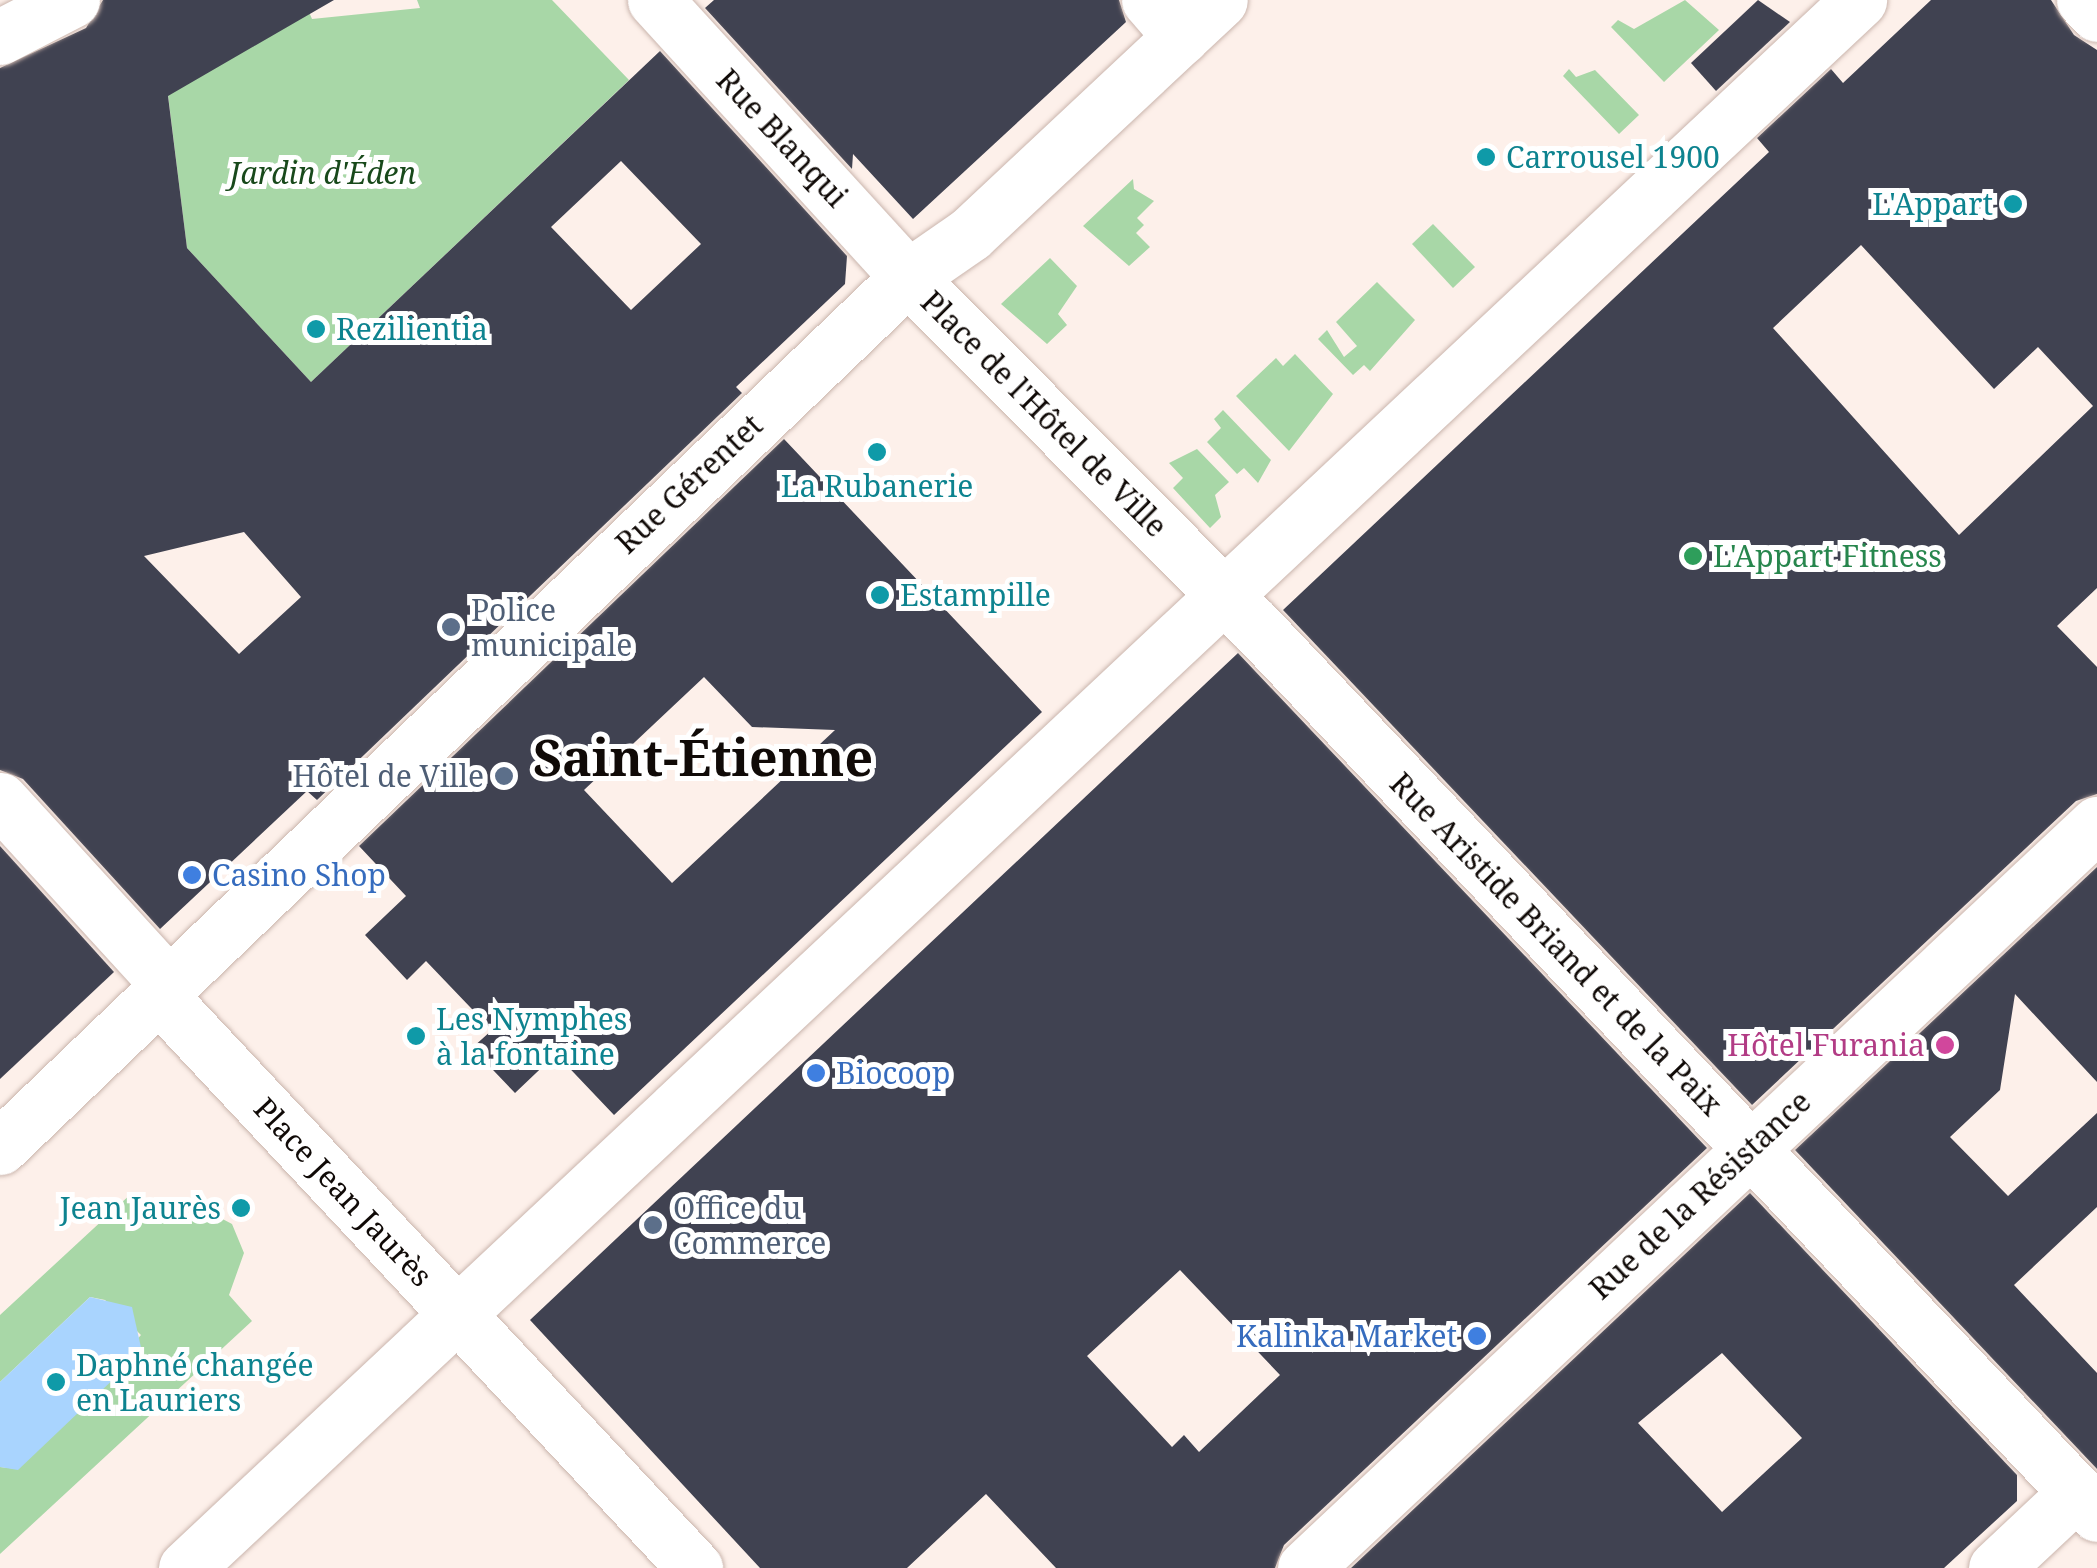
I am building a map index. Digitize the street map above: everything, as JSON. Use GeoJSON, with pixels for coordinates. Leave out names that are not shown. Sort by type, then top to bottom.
{"type":"FeatureCollection","features":[{"type":"Feature","properties":{"kind":"street"},"geometry":{"type":"LineString","coordinates":[[0,36],[72,0]]}},
{"type":"Feature","properties":{"kind":"street","name":"Rue Blanqui"},"geometry":{"type":"LineString","coordinates":[[655,0],[908,276]]}},
{"type":"Feature","properties":{"kind":"street","name":"Place de l'Hôtel de Ville"},"geometry":{"type":"LineString","coordinates":[[1213,584],[908,276],[970,234],[1165,18],[1220,0]]}},
{"type":"Feature","properties":{"kind":"street"},"geometry":{"type":"LineString","coordinates":[[186,1568],[451,1306],[1826,0]]}},
{"type":"Feature","properties":{"kind":"street"},"geometry":{"type":"LineString","coordinates":[[1213,584],[1858,0]]}},
{"type":"Feature","properties":{"kind":"street"},"geometry":{"type":"LineString","coordinates":[[2084,0],[2097,14]]}},
{"type":"Feature","properties":{"kind":"street","name":"Rue Gérentet"},"geometry":{"type":"LineString","coordinates":[[165,981],[908,276]]}},
{"type":"Feature","properties":{"kind":"street","name":"Rue Aristide Briand et de la Paix"},"geometry":{"type":"LineString","coordinates":[[1213,584],[1752,1147],[2087,1504]]}},
{"type":"Feature","properties":{"kind":"street","name":"Place Jean Jaurès"},"geometry":{"type":"LineString","coordinates":[[0,800],[165,981],[168,1006],[695,1568]]}},
{"type":"Feature","properties":{"kind":"street","name":"Rue de la Résistance"},"geometry":{"type":"LineString","coordinates":[[1305,1568],[2097,824]]}},
{"type":"Feature","properties":{"kind":"street"},"geometry":{"type":"LineString","coordinates":[[0,1147],[149,1006],[165,981]]}},
{"type":"Feature","properties":{"kind":"street"},"geometry":{"type":"LineString","coordinates":[[155,1568],[451,1306]]}},
{"type":"Feature","properties":{"kind":"street"},"geometry":{"type":"LineString","coordinates":[[1996,1568],[2087,1504]]}},
{"type":"Feature","properties":{"kind":"green space","name":"Jardin d'Éden"},"geometry":{"type":"Polygon","coordinates":[[[417,0],[552,0],[629,80],[311,382],[187,248],[168,95],[309,12],[312,19],[420,8],[417,0]]]}},
{"type":"Feature","properties":{"kind":"green space"},"geometry":{"type":"Polygon","coordinates":[[[1685,0],[1719,30],[1664,82],[1611,27],[1618,20],[1634,29],[1685,0]]]}},
{"type":"Feature","properties":{"kind":"green space"},"geometry":{"type":"Polygon","coordinates":[[[1569,69],[1576,77],[1595,70],[1639,115],[1619,134],[1563,76],[1569,69]]]}},
{"type":"Feature","properties":{"kind":"green space"},"geometry":{"type":"Polygon","coordinates":[[[1133,179],[1134,189],[1154,201],[1137,218],[1144,225],[1136,233],[1150,247],[1129,266],[1083,226],[1133,179]]]}},
{"type":"Feature","properties":{"kind":"green space"},"geometry":{"type":"Polygon","coordinates":[[[1433,224],[1475,267],[1453,288],[1412,244],[1433,224]]]}},
{"type":"Feature","properties":{"kind":"green space"},"geometry":{"type":"Polygon","coordinates":[[[1050,258],[1077,286],[1058,314],[1067,325],[1047,344],[1001,304],[1050,258]]]}},
{"type":"Feature","properties":{"kind":"green space"},"geometry":{"type":"Polygon","coordinates":[[[1377,282],[1415,320],[1370,371],[1364,365],[1353,375],[1318,339],[1327,330],[1344,357],[1357,346],[1336,322],[1377,282]]]}},
{"type":"Feature","properties":{"kind":"green space"},"geometry":{"type":"Polygon","coordinates":[[[1295,354],[1333,394],[1289,451],[1236,396],[1276,358],[1283,366],[1295,354]]]}},
{"type":"Feature","properties":{"kind":"green space"},"geometry":{"type":"Polygon","coordinates":[[[1223,410],[1271,460],[1258,483],[1244,468],[1237,474],[1207,442],[1221,428],[1214,419],[1223,410]]]}},
{"type":"Feature","properties":{"kind":"green space"},"geometry":{"type":"Polygon","coordinates":[[[1197,449],[1229,482],[1215,495],[1221,517],[1210,528],[1173,488],[1183,478],[1169,463],[1197,449]]]}},
{"type":"Feature","properties":{"kind":"green space"},"geometry":{"type":"Polygon","coordinates":[[[133,1192],[157,1218],[196,1205],[232,1224],[244,1253],[229,1295],[252,1321],[0,1554],[0,1467],[18,1469],[141,1335],[105,1300],[90,1297],[0,1382],[0,1315],[133,1192]]]}},
{"type":"Feature","properties":{"kind":"water"},"geometry":{"type":"Polygon","coordinates":[[[90,1297],[132,1307],[142,1352],[18,1470],[0,1467],[0,1382],[90,1297]]]}},
{"type":"Feature","properties":{"kind":"building"},"geometry":{"type":"Polygon","coordinates":[[[103,0],[334,0],[168,96],[187,248],[311,382],[660,51],[847,256],[845,284],[736,387],[742,393],[317,800],[307,791],[160,929],[23,779],[0,770],[0,68],[86,28],[103,0]],[[621,161],[551,227],[631,310],[701,244],[621,161]],[[244,532],[144,556],[239,654],[301,597],[244,532]]]}},
{"type":"Feature","properties":{"kind":"building"},"geometry":{"type":"Polygon","coordinates":[[[714,0],[1119,0],[1126,22],[913,219],[853,154],[852,169],[705,8],[714,0]]]}},
{"type":"Feature","properties":{"kind":"building"},"geometry":{"type":"Polygon","coordinates":[[[1758,0],[1790,22],[1716,91],[1691,63],[1758,0]]]}},
{"type":"Feature","properties":{"kind":"building"},"geometry":{"type":"Polygon","coordinates":[[[1931,0],[2051,0],[2074,35],[2097,50],[2097,588],[2057,626],[2097,667],[2097,794],[2076,801],[1752,1105],[1283,610],[1769,152],[1757,138],[1831,69],[1843,83],[1931,0]],[[1861,245],[1773,328],[1959,535],[2093,406],[2038,347],[1994,389],[1861,245]]]}},
{"type":"Feature","properties":{"kind":"building","name":"Hôtel de Ville"},"geometry":{"type":"Polygon","coordinates":[[[784,439],[1042,712],[614,1115],[556,1054],[515,1093],[472,1048],[492,1030],[426,961],[407,980],[365,935],[406,896],[359,846],[784,439]],[[704,677],[584,790],[672,883],[835,730],[752,727],[704,677]]]}},
{"type":"Feature","properties":{"kind":"building"},"geometry":{"type":"Polygon","coordinates":[[[1238,653],[1707,1148],[1284,1545],[1275,1568],[1056,1568],[986,1494],[907,1568],[760,1568],[530,1320],[1238,653]],[[1180,1270],[1087,1356],[1172,1447],[1184,1435],[1199,1452],[1280,1375],[1180,1270]]]}},
{"type":"Feature","properties":{"kind":"building"},"geometry":{"type":"Polygon","coordinates":[[[0,846],[114,972],[0,1079],[0,846]]]}},
{"type":"Feature","properties":{"kind":"building"},"geometry":{"type":"Polygon","coordinates":[[[2097,867],[2097,1082],[2015,994],[2000,1090],[1950,1137],[2008,1196],[2097,1113],[2097,1207],[2014,1285],[2097,1373],[2097,1469],[1795,1150],[2097,867]]]}},
{"type":"Feature","properties":{"kind":"building"},"geometry":{"type":"Polygon","coordinates":[[[1750,1193],[2017,1475],[2017,1501],[1944,1568],[1351,1568],[1750,1193]],[[1722,1353],[1638,1423],[1722,1512],[1802,1438],[1722,1353]]]}},
{"type":"Feature","properties":{"kind":"place","name":"Carrousel 1900"},"geometry":{"type":"Point","coordinates":[1486,157]}},
{"type":"Feature","properties":{"kind":"place","name":"L'Appart"},"geometry":{"type":"Point","coordinates":[2013,204]}},
{"type":"Feature","properties":{"kind":"place","name":"Rezilientia"},"geometry":{"type":"Point","coordinates":[316,329]}},
{"type":"Feature","properties":{"kind":"place","name":"La Rubanerie"},"geometry":{"type":"Point","coordinates":[877,452]}},
{"type":"Feature","properties":{"kind":"place","name":"L'Appart Fitness"},"geometry":{"type":"Point","coordinates":[1693,556]}},
{"type":"Feature","properties":{"kind":"place","name":"Estampille"},"geometry":{"type":"Point","coordinates":[880,595]}},
{"type":"Feature","properties":{"kind":"place","name":"Police municipale"},"geometry":{"type":"Point","coordinates":[451,627]}},
{"type":"Feature","properties":{"kind":"place","name":"Hôtel de Ville"},"geometry":{"type":"Point","coordinates":[504,776]}},
{"type":"Feature","properties":{"kind":"place","name":"Casino Shop"},"geometry":{"type":"Point","coordinates":[192,875]}},
{"type":"Feature","properties":{"kind":"place","name":"Les Nymphes à la fontaine"},"geometry":{"type":"Point","coordinates":[416,1036]}},
{"type":"Feature","properties":{"kind":"place","name":"Hôtel Furania"},"geometry":{"type":"Point","coordinates":[1945,1045]}},
{"type":"Feature","properties":{"kind":"place","name":"Biocoop"},"geometry":{"type":"Point","coordinates":[816,1073]}},
{"type":"Feature","properties":{"kind":"place","name":"Jean Jaurès"},"geometry":{"type":"Point","coordinates":[241,1208]}},
{"type":"Feature","properties":{"kind":"place","name":"Office du Commerce"},"geometry":{"type":"Point","coordinates":[653,1225]}},
{"type":"Feature","properties":{"kind":"place","name":"Kalinka Market"},"geometry":{"type":"Point","coordinates":[1477,1336]}},
{"type":"Feature","properties":{"kind":"place","name":"Daphné changée en Lauriers"},"geometry":{"type":"Point","coordinates":[56,1382]}},
{"type":"Feature","properties":{"kind":"district","name":"Saint-Étienne"},"geometry":{"type":"Point","coordinates":[703,758]}}]}
